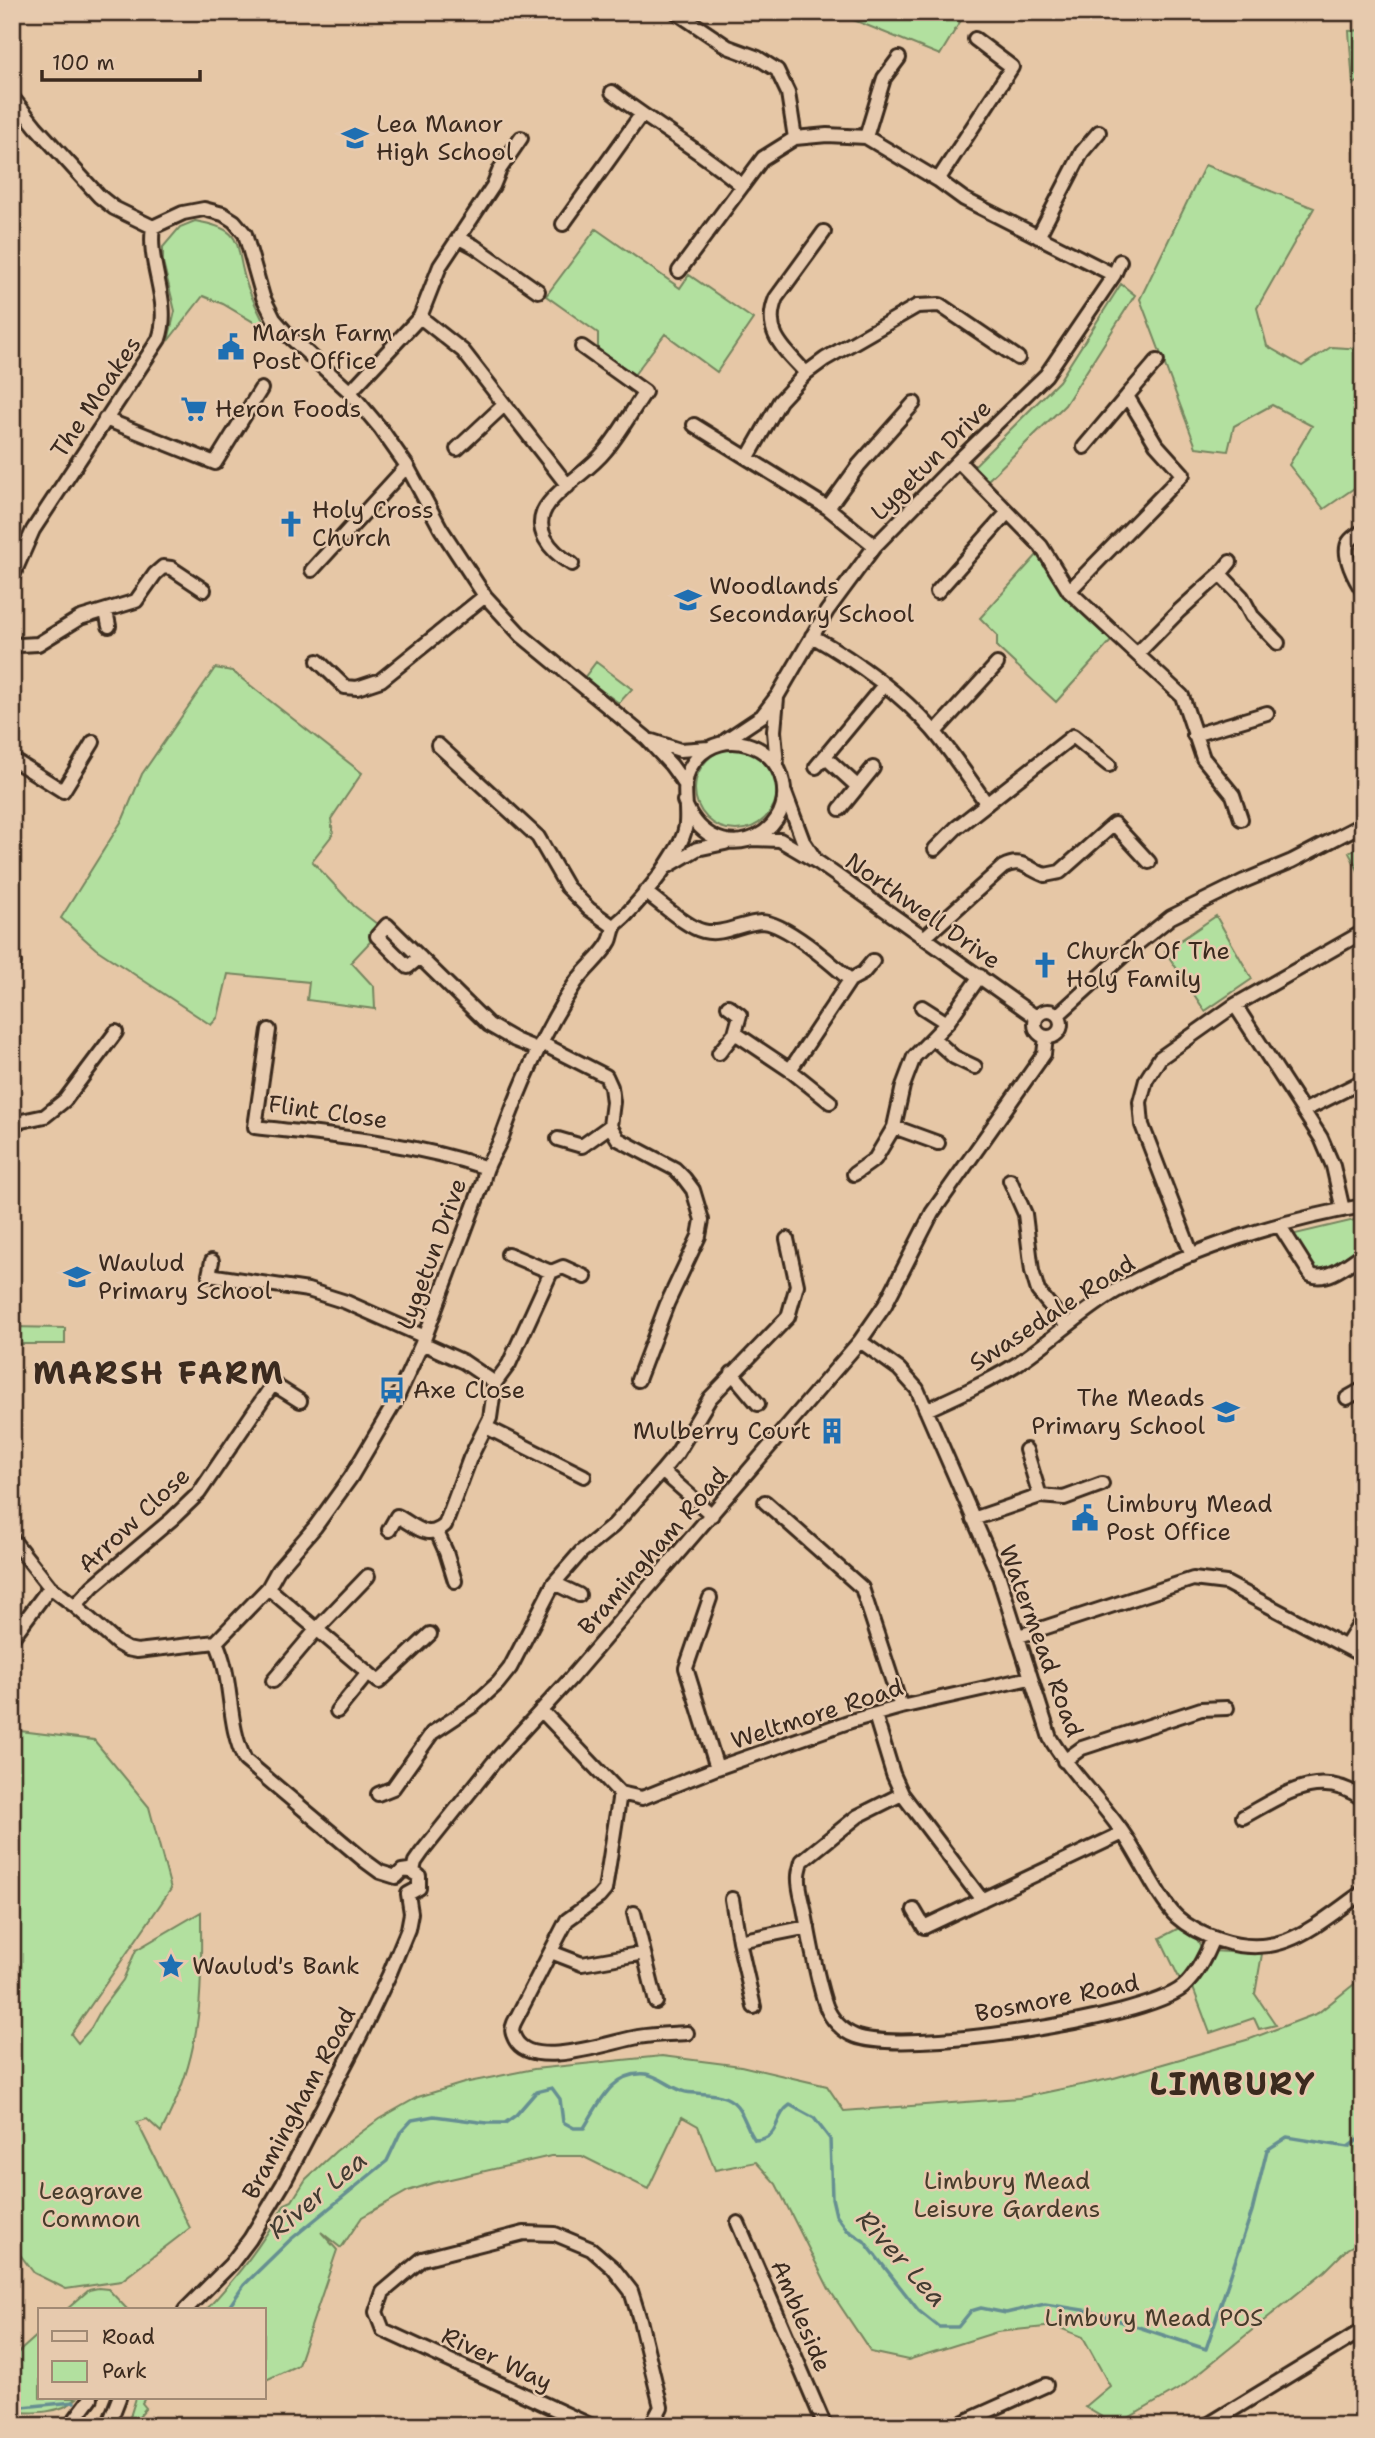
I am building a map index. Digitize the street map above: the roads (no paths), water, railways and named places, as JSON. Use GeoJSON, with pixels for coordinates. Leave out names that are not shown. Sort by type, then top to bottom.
{"type":"FeatureCollection","features":[{"type":"Feature","properties":{"kind":"street"},"geometry":{"type":"LineString","coordinates":[[676,12],[728,47],[758,58],[777,69],[788,93],[796,138]]}},
{"type":"Feature","properties":{"kind":"street"},"geometry":{"type":"LineString","coordinates":[[937,180],[1012,67],[975,38]]}},
{"type":"Feature","properties":{"kind":"street"},"geometry":{"type":"LineString","coordinates":[[866,137],[884,78],[899,58]]}},
{"type":"Feature","properties":{"kind":"street"},"geometry":{"type":"LineString","coordinates":[[612,92],[742,186]]}},
{"type":"Feature","properties":{"kind":"street"},"geometry":{"type":"LineString","coordinates":[[13,98],[99,197],[114,208],[153,227],[183,213],[204,209],[223,214],[234,221],[245,234],[263,297],[274,319],[350,392],[381,429],[407,466],[441,529],[485,596],[521,635],[646,738],[684,783]]}},
{"type":"Feature","properties":{"kind":"street"},"geometry":{"type":"LineString","coordinates":[[563,224],[641,115]]}},
{"type":"Feature","properties":{"kind":"street"},"geometry":{"type":"LineString","coordinates":[[1038,237],[1082,152],[1099,132]]}},
{"type":"Feature","properties":{"kind":"street"},"geometry":{"type":"LineString","coordinates":[[679,271],[763,158],[796,138],[827,135],[866,137],[964,198],[1114,275]]}},
{"type":"Feature","properties":{"kind":"street"},"geometry":{"type":"LineString","coordinates":[[350,392],[421,317],[440,266],[494,186],[500,169],[521,138]]}},
{"type":"Feature","properties":{"kind":"street","name":"The Moakes"},"geometry":{"type":"LineString","coordinates":[[12,578],[33,530],[155,347],[162,330],[164,312],[152,259],[153,227]]}},
{"type":"Feature","properties":{"kind":"street"},"geometry":{"type":"LineString","coordinates":[[806,373],[775,335],[770,321],[776,298],[824,232]]}},
{"type":"Feature","properties":{"kind":"street"},"geometry":{"type":"LineString","coordinates":[[459,238],[538,290]]}},
{"type":"Feature","properties":{"kind":"street","name":"Lygetun Drive"},"geometry":{"type":"LineString","coordinates":[[778,695],[849,579],[875,546],[1046,375],[1114,275],[1120,261]]}},
{"type":"Feature","properties":{"kind":"street"},"geometry":{"type":"LineString","coordinates":[[748,457],[780,401],[806,373],[825,359],[917,306],[940,304],[1018,358]]}},
{"type":"Feature","properties":{"kind":"street"},"geometry":{"type":"LineString","coordinates":[[421,317],[463,351],[568,486]]}},
{"type":"Feature","properties":{"kind":"street"},"geometry":{"type":"LineString","coordinates":[[572,564],[555,554],[549,546],[542,527],[543,514],[549,503],[589,469],[606,450],[645,392],[582,347]]}},
{"type":"Feature","properties":{"kind":"street"},"geometry":{"type":"LineString","coordinates":[[1084,447],[1157,361]]}},
{"type":"Feature","properties":{"kind":"street"},"geometry":{"type":"LineString","coordinates":[[106,419],[215,463],[261,389]]}},
{"type":"Feature","properties":{"kind":"street"},"geometry":{"type":"LineString","coordinates":[[1069,591],[1183,474],[1156,444],[1127,396]]}},
{"type":"Feature","properties":{"kind":"street"},"geometry":{"type":"LineString","coordinates":[[828,508],[859,465],[914,403]]}},
{"type":"Feature","properties":{"kind":"street"},"geometry":{"type":"LineString","coordinates":[[457,449],[504,405]]}},
{"type":"Feature","properties":{"kind":"street"},"geometry":{"type":"LineString","coordinates":[[694,425],[828,508],[875,546]]}},
{"type":"Feature","properties":{"kind":"street"},"geometry":{"type":"LineString","coordinates":[[958,461],[1041,546],[1069,591],[1182,696],[1203,758],[1233,795],[1241,819]]}},
{"type":"Feature","properties":{"kind":"street"},"geometry":{"type":"LineString","coordinates":[[312,570],[407,466]]}},
{"type":"Feature","properties":{"kind":"street"},"geometry":{"type":"LineString","coordinates":[[937,592],[1008,512]]}},
{"type":"Feature","properties":{"kind":"street"},"geometry":{"type":"LineString","coordinates":[[1363,531],[1345,536],[1353,575],[1363,591]]}},
{"type":"Feature","properties":{"kind":"street"},"geometry":{"type":"LineString","coordinates":[[1137,654],[1230,562]]}},
{"type":"Feature","properties":{"kind":"street"},"geometry":{"type":"LineString","coordinates":[[12,643],[38,644],[80,618],[139,599],[155,574],[163,567],[171,568],[204,590]]}},
{"type":"Feature","properties":{"kind":"street"},"geometry":{"type":"LineString","coordinates":[[1220,574],[1242,597],[1252,616],[1278,643]]}},
{"type":"Feature","properties":{"kind":"street"},"geometry":{"type":"LineString","coordinates":[[318,661],[345,687],[357,688],[381,680],[485,596]]}},
{"type":"Feature","properties":{"kind":"street"},"geometry":{"type":"LineString","coordinates":[[106,611],[109,626]]}},
{"type":"Feature","properties":{"kind":"street"},"geometry":{"type":"LineString","coordinates":[[812,636],[863,667],[919,715],[935,732],[987,804]]}},
{"type":"Feature","properties":{"kind":"street"},"geometry":{"type":"LineString","coordinates":[[935,732],[997,664]]}},
{"type":"Feature","properties":{"kind":"street"},"geometry":{"type":"LineString","coordinates":[[816,767],[884,685]]}},
{"type":"Feature","properties":{"kind":"street"},"geometry":{"type":"LineString","coordinates":[[684,783],[697,757],[762,716],[778,695]]}},
{"type":"Feature","properties":{"kind":"street"},"geometry":{"type":"LineString","coordinates":[[777,765],[774,731],[778,695]]}},
{"type":"Feature","properties":{"kind":"street"},"geometry":{"type":"LineString","coordinates":[[1194,735],[1267,713]]}},
{"type":"Feature","properties":{"kind":"street"},"geometry":{"type":"LineString","coordinates":[[935,849],[956,828],[1073,736],[1109,765]]}},
{"type":"Feature","properties":{"kind":"street"},"geometry":{"type":"LineString","coordinates":[[646,738],[680,750],[737,741],[766,753],[781,774],[784,793],[803,841],[819,863]]}},
{"type":"Feature","properties":{"kind":"street"},"geometry":{"type":"LineString","coordinates":[[14,762],[63,791],[93,743]]}},
{"type":"Feature","properties":{"kind":"street"},"geometry":{"type":"LineString","coordinates":[[438,745],[538,837],[567,887],[589,909],[614,927]]}},
{"type":"Feature","properties":{"kind":"street"},"geometry":{"type":"LineString","coordinates":[[825,757],[857,786]]}},
{"type":"Feature","properties":{"kind":"street"},"geometry":{"type":"LineString","coordinates":[[840,808],[873,768]]}},
{"type":"Feature","properties":{"kind":"street","name":"Lygetun Drive"},"geometry":{"type":"LineString","coordinates":[[216,1642],[268,1588],[278,1570],[315,1527],[351,1477],[394,1404],[424,1340],[482,1182],[484,1167],[496,1153],[539,1046],[577,981],[610,941],[614,927],[664,869],[682,839],[686,824],[684,783]]}},
{"type":"Feature","properties":{"kind":"street"},"geometry":{"type":"LineString","coordinates":[[752,839],[775,821],[782,807],[784,793]]}},
{"type":"Feature","properties":{"kind":"street","name":"Lygetun Drive"},"geometry":{"type":"LineString","coordinates":[[684,801],[690,817],[701,830],[716,839],[733,842]]}},
{"type":"Feature","properties":{"kind":"street"},"geometry":{"type":"LineString","coordinates":[[925,937],[1003,867],[1017,862],[1026,863],[1045,875],[1053,875],[1060,872],[1114,824],[1149,862]]}},
{"type":"Feature","properties":{"kind":"street"},"geometry":{"type":"LineString","coordinates":[[1058,1015],[1171,917],[1292,861],[1363,824]]}},
{"type":"Feature","properties":{"kind":"street","name":"Lygetun Drive"},"geometry":{"type":"LineString","coordinates":[[664,869],[698,849],[752,839]]}},
{"type":"Feature","properties":{"kind":"street","name":"Northwell Drive"},"geometry":{"type":"LineString","coordinates":[[752,839],[780,840],[819,863],[1036,1017]]}},
{"type":"Feature","properties":{"kind":"street"},"geometry":{"type":"LineString","coordinates":[[645,892],[696,929],[706,932],[718,932],[761,922],[780,926],[830,961],[850,980]]}},
{"type":"Feature","properties":{"kind":"street"},"geometry":{"type":"LineString","coordinates":[[1192,1255],[1142,1125],[1140,1102],[1146,1080],[1160,1058],[1235,1005],[1363,932]]}},
{"type":"Feature","properties":{"kind":"street"},"geometry":{"type":"LineString","coordinates":[[420,957],[489,1025],[502,1034],[539,1046],[606,1076],[613,1101],[610,1126],[618,1139],[675,1169],[693,1190],[702,1220],[699,1236],[667,1304],[638,1380]]}},
{"type":"Feature","properties":{"kind":"street"},"geometry":{"type":"LineString","coordinates":[[790,1070],[850,980],[863,973],[873,961]]}},
{"type":"Feature","properties":{"kind":"street"},"geometry":{"type":"LineString","coordinates":[[854,1174],[874,1159],[894,1127],[914,1057],[947,1023],[980,976]]}},
{"type":"Feature","properties":{"kind":"street"},"geometry":{"type":"LineString","coordinates":[[1235,1005],[1321,1138],[1333,1166],[1343,1210]]}},
{"type":"Feature","properties":{"kind":"street"},"geometry":{"type":"LineString","coordinates":[[719,1053],[735,1033],[740,1015],[728,1006]]}},
{"type":"Feature","properties":{"kind":"street"},"geometry":{"type":"LineString","coordinates":[[922,1007],[947,1023]]}},
{"type":"Feature","properties":{"kind":"street"},"geometry":{"type":"LineString","coordinates":[[1046,1011],[1058,1015],[1060,1030],[1054,1036],[1046,1037],[1036,1030],[1036,1017],[1046,1011]]}},
{"type":"Feature","properties":{"kind":"street","name":"Flint Close"},"geometry":{"type":"LineString","coordinates":[[269,1030],[255,1127],[396,1144],[447,1155],[484,1167]]}},
{"type":"Feature","properties":{"kind":"street"},"geometry":{"type":"LineString","coordinates":[[12,1123],[45,1116],[65,1100],[116,1032]]}},
{"type":"Feature","properties":{"kind":"street"},"geometry":{"type":"LineString","coordinates":[[735,1033],[790,1070],[830,1102]]}},
{"type":"Feature","properties":{"kind":"street","name":"Bramingham Road"},"geometry":{"type":"LineString","coordinates":[[413,1871],[415,1862],[493,1763],[712,1515],[860,1341],[885,1305],[932,1213],[1044,1054],[1046,1037]]}},
{"type":"Feature","properties":{"kind":"street"},"geometry":{"type":"LineString","coordinates":[[933,1038],[954,1056],[975,1067]]}},
{"type":"Feature","properties":{"kind":"street"},"geometry":{"type":"LineString","coordinates":[[1305,1110],[1363,1081]]}},
{"type":"Feature","properties":{"kind":"street"},"geometry":{"type":"LineString","coordinates":[[558,1139],[582,1146],[610,1126]]}},
{"type":"Feature","properties":{"kind":"street"},"geometry":{"type":"LineString","coordinates":[[894,1127],[938,1143]]}},
{"type":"Feature","properties":{"kind":"street"},"geometry":{"type":"LineString","coordinates":[[1010,1180],[1025,1213],[1032,1271],[1038,1291],[1067,1326]]}},
{"type":"Feature","properties":{"kind":"street","name":"Swasedale Road"},"geometry":{"type":"LineString","coordinates":[[926,1410],[1009,1368],[1118,1290],[1192,1255],[1280,1226],[1363,1206]]}},
{"type":"Feature","properties":{"kind":"street"},"geometry":{"type":"LineString","coordinates":[[1280,1226],[1311,1275],[1317,1278],[1325,1277],[1363,1254]]}},
{"type":"Feature","properties":{"kind":"street"},"geometry":{"type":"LineString","coordinates":[[378,1794],[393,1788],[432,1733],[474,1705],[498,1683],[510,1668],[554,1583],[581,1552],[613,1526],[662,1471],[677,1453],[710,1398],[788,1317],[797,1285],[787,1239]]}},
{"type":"Feature","properties":{"kind":"street"},"geometry":{"type":"LineString","coordinates":[[508,1254],[551,1272],[563,1268],[585,1277]]}},
{"type":"Feature","properties":{"kind":"street"},"geometry":{"type":"LineString","coordinates":[[212,1261],[209,1275],[308,1290],[346,1302],[424,1340],[495,1383]]}},
{"type":"Feature","properties":{"kind":"street"},"geometry":{"type":"LineString","coordinates":[[389,1530],[397,1516],[430,1534],[445,1525],[470,1458],[486,1427],[495,1383],[509,1364],[551,1272]]}},
{"type":"Feature","properties":{"kind":"street","name":"Watermead Road"},"geometry":{"type":"LineString","coordinates":[[860,1341],[899,1369],[916,1389],[999,1577],[1050,1738],[1064,1761],[1124,1833],[1176,1916],[1213,1938],[1249,1947],[1280,1944],[1295,1938],[1363,1892]]}},
{"type":"Feature","properties":{"kind":"street"},"geometry":{"type":"LineString","coordinates":[[732,1373],[758,1404]]}},
{"type":"Feature","properties":{"kind":"street","name":"Arrow Close"},"geometry":{"type":"LineString","coordinates":[[75,1606],[199,1493],[273,1384],[300,1401]]}},
{"type":"Feature","properties":{"kind":"street"},"geometry":{"type":"LineString","coordinates":[[1347,1398],[1363,1389]]}},
{"type":"Feature","properties":{"kind":"street"},"geometry":{"type":"LineString","coordinates":[[486,1427],[584,1476]]}},
{"type":"Feature","properties":{"kind":"street"},"geometry":{"type":"LineString","coordinates":[[1026,1450],[1040,1496]]}},
{"type":"Feature","properties":{"kind":"street"},"geometry":{"type":"LineString","coordinates":[[662,1471],[712,1515]]}},
{"type":"Feature","properties":{"kind":"street"},"geometry":{"type":"LineString","coordinates":[[973,1519],[1040,1496],[1064,1497],[1102,1484]]}},
{"type":"Feature","properties":{"kind":"street"},"geometry":{"type":"LineString","coordinates":[[765,1502],[862,1588],[901,1707]]}},
{"type":"Feature","properties":{"kind":"street"},"geometry":{"type":"LineString","coordinates":[[437,1532],[455,1581]]}},
{"type":"Feature","properties":{"kind":"street"},"geometry":{"type":"LineString","coordinates":[[12,1539],[50,1587],[127,1649],[137,1651],[216,1642],[223,1657],[236,1740],[245,1760],[365,1861],[380,1872],[396,1877]]}},
{"type":"Feature","properties":{"kind":"street"},"geometry":{"type":"LineString","coordinates":[[273,1681],[317,1629],[368,1576]]}},
{"type":"Feature","properties":{"kind":"street"},"geometry":{"type":"LineString","coordinates":[[1019,1636],[1153,1591],[1193,1579],[1208,1579],[1226,1583],[1363,1656]]}},
{"type":"Feature","properties":{"kind":"street"},"geometry":{"type":"LineString","coordinates":[[554,1583],[579,1595]]}},
{"type":"Feature","properties":{"kind":"street"},"geometry":{"type":"LineString","coordinates":[[12,1638],[50,1587]]}},
{"type":"Feature","properties":{"kind":"street"},"geometry":{"type":"LineString","coordinates":[[268,1588],[379,1682],[430,1634]]}},
{"type":"Feature","properties":{"kind":"street"},"geometry":{"type":"LineString","coordinates":[[710,1598],[686,1668],[717,1768]]}},
{"type":"Feature","properties":{"kind":"street"},"geometry":{"type":"LineString","coordinates":[[1346,1646],[1363,1619]]}},
{"type":"Feature","properties":{"kind":"street"},"geometry":{"type":"LineString","coordinates":[[337,1711],[368,1674]]}},
{"type":"Feature","properties":{"kind":"street","name":"Weltmore Road"},"geometry":{"type":"LineString","coordinates":[[620,1793],[642,1798],[717,1768],[875,1715],[1030,1678]]}},
{"type":"Feature","properties":{"kind":"street"},"geometry":{"type":"LineString","coordinates":[[1064,1761],[1082,1748],[1095,1743],[1201,1709],[1227,1708]]}},
{"type":"Feature","properties":{"kind":"street"},"geometry":{"type":"LineString","coordinates":[[541,1710],[620,1793],[605,1890],[570,1916],[512,2028],[517,2044],[524,2049],[546,2054],[640,2037],[687,2033]]}},
{"type":"Feature","properties":{"kind":"street"},"geometry":{"type":"LineString","coordinates":[[875,1715],[902,1794],[982,1900]]}},
{"type":"Feature","properties":{"kind":"street"},"geometry":{"type":"LineString","coordinates":[[1243,1817],[1290,1791],[1308,1785],[1330,1784],[1350,1790],[1363,1799]]}},
{"type":"Feature","properties":{"kind":"street","name":"Bosmore Road"},"geometry":{"type":"LineString","coordinates":[[902,1794],[858,1816],[802,1861],[799,1877],[827,2008],[836,2024],[855,2036],[890,2042],[995,2036],[1068,2023],[1142,2005],[1182,1988],[1197,1970],[1213,1938]]}},
{"type":"Feature","properties":{"kind":"street"},"geometry":{"type":"LineString","coordinates":[[914,1910],[924,1927],[1124,1833]]}},
{"type":"Feature","properties":{"kind":"street"},"geometry":{"type":"LineString","coordinates":[[405,1870],[413,1871],[419,1876],[420,1884],[416,1891],[408,1894],[398,1889],[396,1877],[405,1870]]}},
{"type":"Feature","properties":{"kind":"street","name":"Bramingham Road"},"geometry":{"type":"LineString","coordinates":[[187,2308],[231,2264],[250,2239],[283,2184],[362,2034],[389,1975],[408,1929],[411,1913],[408,1894]]}},
{"type":"Feature","properties":{"kind":"street"},"geometry":{"type":"LineString","coordinates":[[732,1899],[754,2007]]}},
{"type":"Feature","properties":{"kind":"street"},"geometry":{"type":"LineString","coordinates":[[634,1913],[656,2002]]}},
{"type":"Feature","properties":{"kind":"street"},"geometry":{"type":"LineString","coordinates":[[739,1941],[808,1927]]}},
{"type":"Feature","properties":{"kind":"street"},"geometry":{"type":"LineString","coordinates":[[551,1952],[582,1964],[644,1953]]}},
{"type":"Feature","properties":{"kind":"street","name":"Ambleside"},"geometry":{"type":"LineString","coordinates":[[738,2223],[825,2426]]}},
{"type":"Feature","properties":{"kind":"street","name":"River Way"},"geometry":{"type":"LineString","coordinates":[[593,2426],[383,2330],[376,2312],[383,2292],[422,2259],[524,2233],[555,2234],[591,2249],[613,2268],[631,2291],[662,2407],[652,2426]]}},
{"type":"Feature","properties":{"kind":"street"},"geometry":{"type":"LineString","coordinates":[[1212,2424],[1363,2330]]}},
{"type":"Feature","properties":{"kind":"street"},"geometry":{"type":"LineString","coordinates":[[955,2426],[1046,2385]]}},
{"type":"Feature","properties":{"kind":"street"},"geometry":{"type":"LineString","coordinates":[[70,2426],[90,2400]]}},
{"type":"Feature","properties":{"kind":"street"},"geometry":{"type":"LineString","coordinates":[[108,2426],[118,2400]]}},
{"type":"Feature","properties":{"kind":"waterway","name":"River Lea"},"geometry":{"type":"LineString","coordinates":[[228,2308],[244,2285],[290,2240],[387,2161],[400,2133],[412,2120],[434,2116],[505,2123],[516,2115],[536,2092],[552,2088],[560,2099],[563,2122],[574,2128],[584,2128],[615,2083],[634,2074],[646,2074],[686,2092],[713,2094],[732,2101],[755,2140],[769,2136],[790,2105],[814,2118],[830,2139],[832,2198],[836,2215],[847,2230],[864,2241],[919,2311],[939,2327],[958,2327],[971,2311],[981,2308],[1006,2313],[1045,2304],[1089,2311],[1206,2349],[1252,2211],[1267,2150],[1287,2137],[1348,2147],[1363,2136]]}},
{"type":"Feature","properties":{"kind":"waterway","name":"River Lea"},"geometry":{"type":"LineString","coordinates":[[12,2408],[74,2402]]}},
{"type":"Feature","properties":{"kind":"place","name":"Lea Manor High School"},"geometry":{"type":"Point","coordinates":[355,138]}},
{"type":"Feature","properties":{"kind":"place","name":"Marsh Farm Post Office"},"geometry":{"type":"Point","coordinates":[231,347]}},
{"type":"Feature","properties":{"kind":"place","name":"Heron Foods"},"geometry":{"type":"Point","coordinates":[194,409]}},
{"type":"Feature","properties":{"kind":"place","name":"Holy Cross Church"},"geometry":{"type":"Point","coordinates":[291,524]}},
{"type":"Feature","properties":{"kind":"place","name":"Woodlands Secondary School"},"geometry":{"type":"Point","coordinates":[688,600]}},
{"type":"Feature","properties":{"kind":"place","name":"Church Of The Holy Family"},"geometry":{"type":"Point","coordinates":[1045,965]}},
{"type":"Feature","properties":{"kind":"place","name":"Waulud Primary School"},"geometry":{"type":"Point","coordinates":[77,1277]}},
{"type":"Feature","properties":{"kind":"place","name":"Axe Close"},"geometry":{"type":"Point","coordinates":[392,1390]}},
{"type":"Feature","properties":{"kind":"place","name":"The Meads Primary School"},"geometry":{"type":"Point","coordinates":[1226,1412]}},
{"type":"Feature","properties":{"kind":"place","name":"Mulberry Court"},"geometry":{"type":"Point","coordinates":[832,1431]}},
{"type":"Feature","properties":{"kind":"place","name":"Limbury Mead Post Office"},"geometry":{"type":"Point","coordinates":[1085,1518]}},
{"type":"Feature","properties":{"kind":"place","name":"Waulud's Bank"},"geometry":{"type":"Point","coordinates":[171,1966]}},
{"type":"Feature","properties":{"kind":"district","name":"MARSH FARM"},"geometry":{"type":"Point","coordinates":[159,1372]}},
{"type":"Feature","properties":{"kind":"district","name":"LIMBURY"},"geometry":{"type":"Point","coordinates":[1233,2083]}},
{"type":"Feature","properties":{"kind":"park label","name":"Limbury Mead Leisure Gardens"},"geometry":{"type":"Point","coordinates":[1007,2195]}},
{"type":"Feature","properties":{"kind":"park label","name":"Leagrave Common"},"geometry":{"type":"Point","coordinates":[91,2205]}},
{"type":"Feature","properties":{"kind":"park label","name":"Limbury Mead POS"},"geometry":{"type":"Point","coordinates":[1154,2318]}}]}
